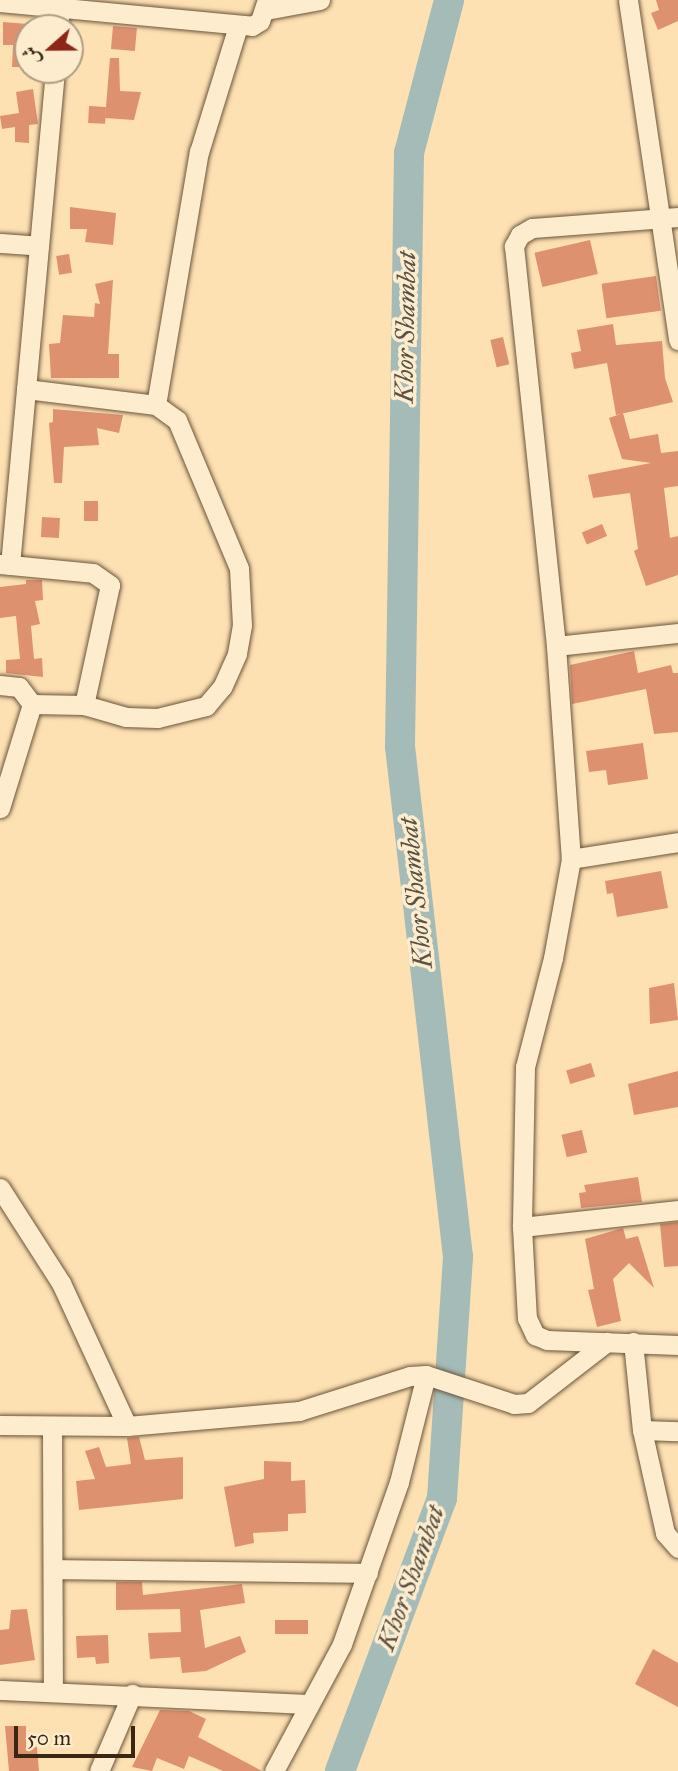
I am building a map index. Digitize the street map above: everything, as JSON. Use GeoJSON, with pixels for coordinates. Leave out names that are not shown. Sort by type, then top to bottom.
{"type":"FeatureCollection","features":[{"type":"Feature","properties":{"kind":"street"},"geometry":{"type":"LineString","coordinates":[[0,2],[25,2],[60,8],[140,7],[238,26],[261,21],[267,5],[320,0]]}},
{"type":"Feature","properties":{"kind":"street"},"geometry":{"type":"LineString","coordinates":[[628,0],[670,219],[678,340]]}},
{"type":"Feature","properties":{"kind":"street"},"geometry":{"type":"LineString","coordinates":[[59,14],[60,8]]}},
{"type":"Feature","properties":{"kind":"street"},"geometry":{"type":"LineString","coordinates":[[156,405],[199,152],[238,26]]}},
{"type":"Feature","properties":{"kind":"street"},"geometry":{"type":"LineString","coordinates":[[54,84],[26,389],[5,565],[93,573],[110,585],[84,705]]}},
{"type":"Feature","properties":{"kind":"street"},"geometry":{"type":"LineString","coordinates":[[670,219],[532,228],[520,235],[514,246],[556,646],[571,859],[553,958],[525,1067],[522,1227],[527,1318],[535,1335],[547,1340],[678,1345]]}},
{"type":"Feature","properties":{"kind":"street"},"geometry":{"type":"LineString","coordinates":[[0,243],[39,246]]}},
{"type":"Feature","properties":{"kind":"street"},"geometry":{"type":"LineString","coordinates":[[26,389],[156,405],[177,419],[239,568],[242,625],[237,653],[215,698],[186,713],[127,717],[84,705],[32,704]]}},
{"type":"Feature","properties":{"kind":"street"},"geometry":{"type":"LineString","coordinates":[[556,646],[678,633]]}},
{"type":"Feature","properties":{"kind":"street"},"geometry":{"type":"LineString","coordinates":[[0,685],[19,687],[32,704]]}},
{"type":"Feature","properties":{"kind":"street"},"geometry":{"type":"LineString","coordinates":[[0,808],[32,704]]}},
{"type":"Feature","properties":{"kind":"street"},"geometry":{"type":"LineString","coordinates":[[571,859],[678,842]]}},
{"type":"Feature","properties":{"kind":"street"},"geometry":{"type":"LineString","coordinates":[[0,1188],[61,1283],[127,1426]]}},
{"type":"Feature","properties":{"kind":"street"},"geometry":{"type":"LineString","coordinates":[[522,1227],[678,1210]]}},
{"type":"Feature","properties":{"kind":"street"},"geometry":{"type":"LineString","coordinates":[[0,1425],[127,1426],[299,1411],[396,1379],[426,1375],[514,1404],[528,1403],[607,1342]]}},
{"type":"Feature","properties":{"kind":"street"},"geometry":{"type":"LineString","coordinates":[[633,1342],[642,1430],[665,1533],[678,1548]]}},
{"type":"Feature","properties":{"kind":"street"},"geometry":{"type":"LineString","coordinates":[[274,1771],[342,1644],[414,1432],[426,1375]]}},
{"type":"Feature","properties":{"kind":"street"},"geometry":{"type":"LineString","coordinates":[[51,1426],[54,1569],[52,1691]]}},
{"type":"Feature","properties":{"kind":"street"},"geometry":{"type":"LineString","coordinates":[[642,1430],[678,1430]]}},
{"type":"Feature","properties":{"kind":"street"},"geometry":{"type":"LineString","coordinates":[[54,1569],[368,1573]]}},
{"type":"Feature","properties":{"kind":"street"},"geometry":{"type":"LineString","coordinates":[[0,1690],[309,1703]]}},
{"type":"Feature","properties":{"kind":"street"},"geometry":{"type":"LineString","coordinates":[[99,1771],[132,1694]]}},
{"type":"Feature","properties":{"kind":"building"},"geometry":{"type":"Polygon","coordinates":[[[656,0],[678,0],[678,21],[658,30],[651,13],[659,10],[656,0]]]}},
{"type":"Feature","properties":{"kind":"building"},"geometry":{"type":"Polygon","coordinates":[[[3,22],[14,23],[14,67],[13,45],[3,45],[3,22]]]}},
{"type":"Feature","properties":{"kind":"building"},"geometry":{"type":"Polygon","coordinates":[[[113,26],[137,28],[135,51],[111,49],[113,26]]]}},
{"type":"Feature","properties":{"kind":"building"},"geometry":{"type":"Polygon","coordinates":[[[110,58],[119,58],[120,91],[141,92],[134,120],[105,118],[110,58]]]}},
{"type":"Feature","properties":{"kind":"building"},"geometry":{"type":"Polygon","coordinates":[[[33,89],[38,124],[29,125],[29,143],[15,142],[15,127],[2,129],[0,116],[19,113],[16,92],[33,89]]]}},
{"type":"Feature","properties":{"kind":"building"},"geometry":{"type":"Polygon","coordinates":[[[89,106],[106,107],[105,124],[88,123],[89,106]]]}},
{"type":"Feature","properties":{"kind":"building"},"geometry":{"type":"Polygon","coordinates":[[[70,207],[116,213],[113,245],[85,242],[87,229],[70,229],[70,207]]]}},
{"type":"Feature","properties":{"kind":"building"},"geometry":{"type":"Polygon","coordinates":[[[590,240],[598,274],[542,287],[534,253],[590,240]]]}},
{"type":"Feature","properties":{"kind":"building"},"geometry":{"type":"Polygon","coordinates":[[[69,254],[72,273],[59,275],[56,256],[69,254]]]}},
{"type":"Feature","properties":{"kind":"building"},"geometry":{"type":"Polygon","coordinates":[[[656,276],[661,311],[606,318],[602,284],[656,276]]]}},
{"type":"Feature","properties":{"kind":"building"},"geometry":{"type":"Polygon","coordinates":[[[113,280],[108,354],[119,354],[119,378],[51,378],[49,344],[60,343],[63,315],[94,317],[95,303],[100,304],[95,284],[113,280]]]}},
{"type":"Feature","properties":{"kind":"building"},"geometry":{"type":"Polygon","coordinates":[[[613,324],[616,345],[662,341],[665,378],[673,402],[616,415],[607,363],[574,369],[571,353],[581,351],[577,330],[613,324]]]}},
{"type":"Feature","properties":{"kind":"building"},"geometry":{"type":"Polygon","coordinates":[[[503,337],[509,364],[497,367],[490,340],[503,337]]]}},
{"type":"Feature","properties":{"kind":"building"},"geometry":{"type":"Polygon","coordinates":[[[53,409],[123,415],[119,433],[97,428],[99,445],[64,447],[62,483],[54,483],[49,423],[53,422],[53,409]]]}},
{"type":"Feature","properties":{"kind":"building"},"geometry":{"type":"Polygon","coordinates":[[[623,413],[630,439],[658,434],[661,453],[678,451],[678,486],[664,488],[670,538],[678,536],[678,575],[646,586],[634,551],[638,549],[630,493],[593,498],[588,475],[651,463],[622,459],[609,418],[623,413]]]}},
{"type":"Feature","properties":{"kind":"building"},"geometry":{"type":"Polygon","coordinates":[[[84,501],[98,501],[98,521],[84,521],[84,501]]]}},
{"type":"Feature","properties":{"kind":"building"},"geometry":{"type":"Polygon","coordinates":[[[42,517],[60,518],[59,538],[41,537],[42,517]]]}},
{"type":"Feature","properties":{"kind":"building"},"geometry":{"type":"Polygon","coordinates":[[[602,524],[607,536],[587,545],[582,533],[602,524]]]}},
{"type":"Feature","properties":{"kind":"building"},"geometry":{"type":"Polygon","coordinates":[[[26,580],[42,580],[43,600],[35,601],[40,624],[31,626],[34,659],[42,658],[43,677],[6,673],[6,660],[20,659],[16,616],[0,618],[0,587],[26,584],[26,580]]]}},
{"type":"Feature","properties":{"kind":"building"},"geometry":{"type":"Polygon","coordinates":[[[634,651],[638,673],[671,665],[673,673],[678,673],[678,732],[654,734],[646,689],[572,704],[570,665],[634,651]]]}},
{"type":"Feature","properties":{"kind":"building"},"geometry":{"type":"Polygon","coordinates":[[[643,743],[648,779],[608,785],[606,770],[589,772],[586,751],[643,743]]]}},
{"type":"Feature","properties":{"kind":"building"},"geometry":{"type":"Polygon","coordinates":[[[661,871],[668,908],[617,917],[613,893],[607,894],[605,881],[661,871]]]}},
{"type":"Feature","properties":{"kind":"building"},"geometry":{"type":"Polygon","coordinates":[[[674,983],[678,1020],[650,1024],[649,988],[674,983]]]}},
{"type":"Feature","properties":{"kind":"building"},"geometry":{"type":"Polygon","coordinates":[[[591,1063],[595,1076],[570,1084],[566,1071],[591,1063]]]}},
{"type":"Feature","properties":{"kind":"building"},"geometry":{"type":"Polygon","coordinates":[[[678,1071],[678,1107],[634,1115],[628,1084],[678,1071]]]}},
{"type":"Feature","properties":{"kind":"building"},"geometry":{"type":"Polygon","coordinates":[[[582,1130],[587,1152],[567,1157],[562,1135],[582,1130]]]}},
{"type":"Feature","properties":{"kind":"building"},"geometry":{"type":"Polygon","coordinates":[[[638,1177],[642,1202],[581,1208],[579,1193],[586,1192],[584,1185],[638,1177]]]}},
{"type":"Feature","properties":{"kind":"building"},"geometry":{"type":"Polygon","coordinates":[[[678,1222],[678,1266],[664,1267],[660,1224],[678,1222]]]}},
{"type":"Feature","properties":{"kind":"building"},"geometry":{"type":"Polygon","coordinates":[[[623,1228],[626,1239],[638,1236],[654,1288],[629,1263],[613,1279],[621,1321],[597,1327],[588,1290],[594,1289],[585,1239],[623,1228]]]}},
{"type":"Feature","properties":{"kind":"building"},"geometry":{"type":"Polygon","coordinates":[[[139,1437],[145,1460],[183,1457],[183,1499],[79,1510],[76,1481],[95,1479],[85,1451],[99,1447],[106,1467],[131,1464],[127,1438],[139,1437]]]}},
{"type":"Feature","properties":{"kind":"building"},"geometry":{"type":"Polygon","coordinates":[[[264,1461],[291,1462],[291,1481],[305,1480],[306,1513],[288,1514],[288,1531],[253,1533],[254,1543],[235,1547],[224,1487],[264,1479],[264,1461]]]}},
{"type":"Feature","properties":{"kind":"building"},"geometry":{"type":"Polygon","coordinates":[[[116,1582],[142,1582],[143,1595],[242,1584],[245,1603],[200,1610],[205,1648],[240,1636],[246,1652],[206,1671],[182,1673],[180,1657],[150,1659],[148,1633],[181,1632],[180,1609],[116,1610],[116,1582]]]}},
{"type":"Feature","properties":{"kind":"building"},"geometry":{"type":"Polygon","coordinates":[[[27,1609],[35,1660],[0,1665],[0,1630],[9,1629],[11,1610],[27,1609]]]}},
{"type":"Feature","properties":{"kind":"building"},"geometry":{"type":"Polygon","coordinates":[[[275,1620],[308,1620],[308,1634],[275,1634],[275,1620]]]}},
{"type":"Feature","properties":{"kind":"building"},"geometry":{"type":"Polygon","coordinates":[[[108,1635],[109,1663],[96,1664],[95,1657],[77,1658],[76,1636],[108,1635]]]}},
{"type":"Feature","properties":{"kind":"building"},"geometry":{"type":"Polygon","coordinates":[[[653,1649],[678,1663],[678,1707],[635,1684],[653,1649]]]}},
{"type":"Feature","properties":{"kind":"building"},"geometry":{"type":"Polygon","coordinates":[[[160,1710],[189,1711],[206,1719],[198,1737],[262,1771],[223,1771],[189,1756],[184,1769],[157,1758],[152,1771],[132,1767],[160,1710]]]}},
{"type":"Feature","properties":{"kind":"building"},"geometry":{"type":"Polygon","coordinates":[[[5,1726],[26,1726],[26,1748],[37,1747],[39,1771],[9,1771],[5,1726]]]}},
{"type":"Feature","properties":{"kind":"waterway","name":"Khor Shambat"},"geometry":{"type":"LineString","coordinates":[[340,1771],[442,1498],[458,1257],[400,746],[409,153],[449,0]]}}]}
